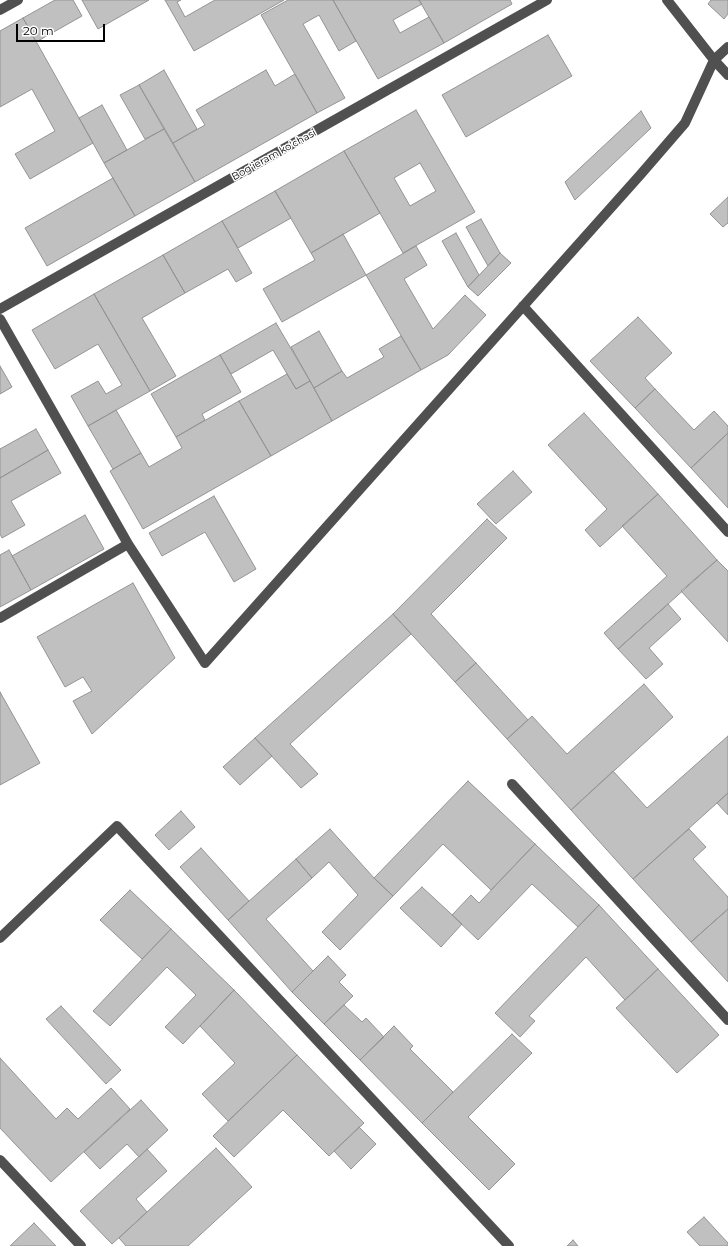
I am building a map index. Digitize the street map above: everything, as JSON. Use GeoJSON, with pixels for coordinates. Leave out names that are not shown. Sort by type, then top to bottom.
{"type":"FeatureCollection","features":[{"type":"Feature","properties":{"kind":"street"},"geometry":{"type":"LineString","coordinates":[[0,10],[18,0]]}},
{"type":"Feature","properties":{"kind":"street","name":"Bogʻieram koʻchasi"},"geometry":{"type":"LineString","coordinates":[[0,309],[547,0]]}},
{"type":"Feature","properties":{"kind":"street"},"geometry":{"type":"LineString","coordinates":[[667,0],[714,60],[728,75]]}},
{"type":"Feature","properties":{"kind":"street"},"geometry":{"type":"LineString","coordinates":[[0,319],[128,544],[205,663],[685,123],[714,60],[728,47]]}},
{"type":"Feature","properties":{"kind":"street"},"geometry":{"type":"LineString","coordinates":[[523,306],[728,532]]}},
{"type":"Feature","properties":{"kind":"street"},"geometry":{"type":"LineString","coordinates":[[0,618],[128,544]]}},
{"type":"Feature","properties":{"kind":"street"},"geometry":{"type":"LineString","coordinates":[[512,784],[728,1020]]}},
{"type":"Feature","properties":{"kind":"street"},"geometry":{"type":"LineString","coordinates":[[0,938],[117,826],[510,1246]]}},
{"type":"Feature","properties":{"kind":"street"},"geometry":{"type":"LineString","coordinates":[[0,1160],[81,1246]]}},
{"type":"Feature","properties":{"kind":"building"},"geometry":{"type":"Polygon","coordinates":[[[55,0],[73,0],[82,16],[36,42],[23,18],[55,0]]]}},
{"type":"Feature","properties":{"kind":"building"},"geometry":{"type":"Polygon","coordinates":[[[82,0],[149,0],[98,29],[82,0]]]}},
{"type":"Feature","properties":{"kind":"building"},"geometry":{"type":"Polygon","coordinates":[[[165,0],[181,0],[177,2],[185,17],[215,0],[284,0],[194,51],[165,0]]]}},
{"type":"Feature","properties":{"kind":"building"},"geometry":{"type":"Polygon","coordinates":[[[288,0],[333,0],[356,41],[339,51],[319,15],[303,24],[345,98],[317,113],[261,15],[288,0]]]}},
{"type":"Feature","properties":{"kind":"building"},"geometry":{"type":"Polygon","coordinates":[[[333,0],[419,0],[422,4],[393,20],[400,33],[429,17],[444,43],[378,79],[333,0]]]}},
{"type":"Feature","properties":{"kind":"building"},"geometry":{"type":"Polygon","coordinates":[[[419,0],[510,0],[512,4],[444,43],[419,0]]]}},
{"type":"Feature","properties":{"kind":"building"},"geometry":{"type":"Polygon","coordinates":[[[711,0],[728,0],[728,14],[724,19],[708,4],[711,0]]]}},
{"type":"Feature","properties":{"kind":"building"},"geometry":{"type":"Polygon","coordinates":[[[23,18],[93,143],[30,179],[15,154],[55,131],[32,89],[0,107],[0,31],[23,18]]]}},
{"type":"Feature","properties":{"kind":"building"},"geometry":{"type":"Polygon","coordinates":[[[548,35],[572,76],[466,137],[442,95],[548,35]]]}},
{"type":"Feature","properties":{"kind":"building"},"geometry":{"type":"Polygon","coordinates":[[[164,70],[197,129],[173,143],[139,85],[164,70]]]}},
{"type":"Feature","properties":{"kind":"building"},"geometry":{"type":"Polygon","coordinates":[[[266,70],[275,86],[295,74],[317,113],[195,182],[173,143],[205,125],[196,110],[266,70]]]}},
{"type":"Feature","properties":{"kind":"building"},"geometry":{"type":"Polygon","coordinates":[[[139,85],[164,129],[145,139],[120,95],[139,85]]]}},
{"type":"Feature","properties":{"kind":"building"},"geometry":{"type":"Polygon","coordinates":[[[102,105],[127,150],[104,163],[79,118],[102,105]]]}},
{"type":"Feature","properties":{"kind":"building"},"geometry":{"type":"Polygon","coordinates":[[[416,110],[475,212],[403,253],[344,151],[416,110]],[[420,163],[394,178],[410,206],[436,191],[420,163]]]}},
{"type":"Feature","properties":{"kind":"building"},"geometry":{"type":"Polygon","coordinates":[[[641,111],[651,128],[575,200],[565,182],[641,111]]]}},
{"type":"Feature","properties":{"kind":"building"},"geometry":{"type":"Polygon","coordinates":[[[164,129],[195,182],[135,216],[104,163],[164,129]]]}},
{"type":"Feature","properties":{"kind":"building"},"geometry":{"type":"Polygon","coordinates":[[[344,151],[380,213],[311,253],[275,191],[344,151]]]}},
{"type":"Feature","properties":{"kind":"building"},"geometry":{"type":"Polygon","coordinates":[[[113,178],[135,216],[47,266],[25,228],[113,178]]]}},
{"type":"Feature","properties":{"kind":"building"},"geometry":{"type":"Polygon","coordinates":[[[275,191],[291,218],[238,248],[222,221],[275,191]]]}},
{"type":"Feature","properties":{"kind":"building"},"geometry":{"type":"Polygon","coordinates":[[[728,197],[728,223],[723,227],[710,214],[728,197]]]}},
{"type":"Feature","properties":{"kind":"building"},"geometry":{"type":"Polygon","coordinates":[[[481,219],[500,253],[488,266],[466,227],[481,219]]]}},
{"type":"Feature","properties":{"kind":"building"},"geometry":{"type":"Polygon","coordinates":[[[222,221],[252,273],[236,282],[228,269],[185,293],[163,255],[222,221]]]}},
{"type":"Feature","properties":{"kind":"building"},"geometry":{"type":"Polygon","coordinates":[[[456,233],[479,275],[468,287],[442,241],[456,233]]]}},
{"type":"Feature","properties":{"kind":"building"},"geometry":{"type":"Polygon","coordinates":[[[343,234],[366,275],[282,322],[263,289],[315,260],[311,253],[343,234]]]}},
{"type":"Feature","properties":{"kind":"building"},"geometry":{"type":"Polygon","coordinates":[[[416,246],[427,265],[404,279],[433,329],[465,295],[486,315],[448,355],[421,370],[366,275],[416,246]]]}},
{"type":"Feature","properties":{"kind":"building"},"geometry":{"type":"Polygon","coordinates":[[[500,253],[511,263],[478,296],[468,287],[500,253]]]}},
{"type":"Feature","properties":{"kind":"building"},"geometry":{"type":"Polygon","coordinates":[[[163,255],[185,293],[142,318],[176,376],[150,391],[94,294],[163,255]]]}},
{"type":"Feature","properties":{"kind":"building"},"geometry":{"type":"Polygon","coordinates":[[[94,294],[150,391],[88,426],[71,396],[98,381],[106,394],[122,385],[98,344],[55,369],[32,330],[94,294]]]}},
{"type":"Feature","properties":{"kind":"building"},"geometry":{"type":"Polygon","coordinates":[[[638,317],[672,353],[645,378],[655,389],[635,408],[590,361],[638,317]]]}},
{"type":"Feature","properties":{"kind":"building"},"geometry":{"type":"Polygon","coordinates":[[[276,323],[310,381],[296,389],[273,350],[231,374],[220,355],[276,323]]]}},
{"type":"Feature","properties":{"kind":"building"},"geometry":{"type":"Polygon","coordinates":[[[319,331],[342,371],[314,388],[291,347],[319,331]]]}},
{"type":"Feature","properties":{"kind":"building"},"geometry":{"type":"Polygon","coordinates":[[[401,336],[421,370],[332,421],[314,388],[342,371],[347,378],[384,357],[379,349],[401,336]]]}},
{"type":"Feature","properties":{"kind":"building"},"geometry":{"type":"Polygon","coordinates":[[[220,355],[241,392],[202,414],[205,420],[176,437],[151,394],[220,355]]]}},
{"type":"Feature","properties":{"kind":"building"},"geometry":{"type":"Polygon","coordinates":[[[0,366],[12,387],[0,394],[0,366]]]}},
{"type":"Feature","properties":{"kind":"building"},"geometry":{"type":"Polygon","coordinates":[[[287,374],[296,389],[310,381],[332,421],[271,456],[239,401],[287,374]]]}},
{"type":"Feature","properties":{"kind":"building"},"geometry":{"type":"Polygon","coordinates":[[[655,389],[694,430],[714,411],[728,426],[728,433],[691,468],[635,408],[655,389]]]}},
{"type":"Feature","properties":{"kind":"building"},"geometry":{"type":"Polygon","coordinates":[[[239,401],[271,456],[143,529],[110,471],[141,453],[149,467],[182,448],[176,437],[239,401]]]}},
{"type":"Feature","properties":{"kind":"building"},"geometry":{"type":"Polygon","coordinates":[[[116,410],[141,453],[113,469],[88,426],[116,410]]]}},
{"type":"Feature","properties":{"kind":"building"},"geometry":{"type":"Polygon","coordinates":[[[584,413],[658,494],[600,547],[585,530],[607,509],[548,445],[584,413]]]}},
{"type":"Feature","properties":{"kind":"building"},"geometry":{"type":"Polygon","coordinates":[[[36,429],[48,450],[0,478],[0,449],[36,429]]]}},
{"type":"Feature","properties":{"kind":"building"},"geometry":{"type":"Polygon","coordinates":[[[728,433],[728,508],[691,468],[728,433]]]}},
{"type":"Feature","properties":{"kind":"building"},"geometry":{"type":"Polygon","coordinates":[[[48,450],[61,473],[11,501],[25,525],[2,538],[0,534],[0,478],[48,450]]]}},
{"type":"Feature","properties":{"kind":"building"},"geometry":{"type":"Polygon","coordinates":[[[513,471],[532,492],[496,524],[477,504],[513,471]]]}},
{"type":"Feature","properties":{"kind":"building"},"geometry":{"type":"Polygon","coordinates":[[[658,494],[717,560],[618,649],[604,633],[667,576],[622,526],[658,494]]]}},
{"type":"Feature","properties":{"kind":"building"},"geometry":{"type":"Polygon","coordinates":[[[214,496],[256,569],[234,582],[205,532],[162,556],[149,533],[214,496]]]}},
{"type":"Feature","properties":{"kind":"building"},"geometry":{"type":"Polygon","coordinates":[[[85,515],[104,549],[31,590],[12,556],[85,515]]]}},
{"type":"Feature","properties":{"kind":"building"},"geometry":{"type":"Polygon","coordinates":[[[487,519],[507,538],[431,614],[476,663],[455,682],[393,614],[487,519]]]}},
{"type":"Feature","properties":{"kind":"building"},"geometry":{"type":"Polygon","coordinates":[[[9,550],[31,590],[0,607],[0,555],[9,550]]]}},
{"type":"Feature","properties":{"kind":"building"},"geometry":{"type":"Polygon","coordinates":[[[717,560],[728,571],[728,642],[681,591],[717,560]]]}},
{"type":"Feature","properties":{"kind":"building"},"geometry":{"type":"Polygon","coordinates":[[[133,583],[175,658],[92,734],[73,701],[92,691],[83,677],[65,687],[37,637],[133,583]]]}},
{"type":"Feature","properties":{"kind":"building"},"geometry":{"type":"Polygon","coordinates":[[[668,604],[681,619],[649,648],[663,664],[646,679],[618,649],[668,604]]]}},
{"type":"Feature","properties":{"kind":"building"},"geometry":{"type":"Polygon","coordinates":[[[393,614],[411,634],[290,744],[318,774],[301,788],[255,738],[393,614]]]}},
{"type":"Feature","properties":{"kind":"building"},"geometry":{"type":"Polygon","coordinates":[[[476,663],[528,720],[507,739],[455,682],[476,663]]]}},
{"type":"Feature","properties":{"kind":"building"},"geometry":{"type":"Polygon","coordinates":[[[644,684],[673,717],[571,810],[507,739],[532,716],[567,754],[644,684]]]}},
{"type":"Feature","properties":{"kind":"building"},"geometry":{"type":"Polygon","coordinates":[[[0,692],[40,763],[0,785],[0,692]]]}},
{"type":"Feature","properties":{"kind":"building"},"geometry":{"type":"Polygon","coordinates":[[[728,736],[728,793],[633,879],[571,810],[613,771],[647,808],[728,736]]]}},
{"type":"Feature","properties":{"kind":"building"},"geometry":{"type":"Polygon","coordinates":[[[255,738],[272,756],[240,785],[223,767],[255,738]]]}},
{"type":"Feature","properties":{"kind":"building"},"geometry":{"type":"Polygon","coordinates":[[[468,781],[535,844],[491,890],[443,844],[393,896],[374,878],[468,781]]]}},
{"type":"Feature","properties":{"kind":"building"},"geometry":{"type":"Polygon","coordinates":[[[728,793],[728,815],[717,803],[728,793]]]}},
{"type":"Feature","properties":{"kind":"building"},"geometry":{"type":"Polygon","coordinates":[[[181,811],[195,827],[169,850],[155,835],[181,811]]]}},
{"type":"Feature","properties":{"kind":"building"},"geometry":{"type":"Polygon","coordinates":[[[330,829],[374,878],[393,896],[340,950],[322,932],[358,895],[329,862],[312,878],[296,859],[330,829]]]}},
{"type":"Feature","properties":{"kind":"building"},"geometry":{"type":"Polygon","coordinates":[[[689,829],[706,847],[693,859],[728,897],[728,909],[691,942],[633,879],[689,829]]]}},
{"type":"Feature","properties":{"kind":"building"},"geometry":{"type":"Polygon","coordinates":[[[535,844],[599,905],[578,927],[532,884],[478,940],[452,915],[471,895],[479,903],[535,844]]]}},
{"type":"Feature","properties":{"kind":"building"},"geometry":{"type":"Polygon","coordinates":[[[201,848],[249,901],[228,920],[180,867],[201,848]]]}},
{"type":"Feature","properties":{"kind":"building"},"geometry":{"type":"Polygon","coordinates":[[[296,859],[312,878],[266,919],[313,971],[292,992],[228,920],[296,859]]]}},
{"type":"Feature","properties":{"kind":"building"},"geometry":{"type":"Polygon","coordinates":[[[422,887],[462,924],[441,947],[400,908],[422,887]]]}},
{"type":"Feature","properties":{"kind":"building"},"geometry":{"type":"Polygon","coordinates":[[[130,890],[171,929],[142,959],[100,920],[130,890]]]}},
{"type":"Feature","properties":{"kind":"building"},"geometry":{"type":"Polygon","coordinates":[[[599,905],[658,969],[625,1000],[586,957],[529,1016],[535,1021],[520,1037],[495,1013],[599,905]]]}},
{"type":"Feature","properties":{"kind":"building"},"geometry":{"type":"Polygon","coordinates":[[[728,909],[728,982],[691,942],[728,909]]]}},
{"type":"Feature","properties":{"kind":"building"},"geometry":{"type":"Polygon","coordinates":[[[171,929],[234,990],[183,1044],[165,1027],[196,995],[167,967],[110,1026],[93,1011],[171,929]]]}},
{"type":"Feature","properties":{"kind":"building"},"geometry":{"type":"Polygon","coordinates":[[[328,956],[346,975],[339,982],[353,996],[324,1024],[292,992],[328,956]]]}},
{"type":"Feature","properties":{"kind":"building"},"geometry":{"type":"Polygon","coordinates":[[[658,969],[719,1035],[677,1073],[616,1008],[658,969]]]}},
{"type":"Feature","properties":{"kind":"building"},"geometry":{"type":"Polygon","coordinates":[[[234,990],[297,1055],[228,1121],[202,1094],[235,1063],[200,1026],[234,990]]]}},
{"type":"Feature","properties":{"kind":"building"},"geometry":{"type":"Polygon","coordinates":[[[344,1005],[362,1022],[366,1018],[384,1037],[360,1060],[324,1024],[344,1005]]]}},
{"type":"Feature","properties":{"kind":"building"},"geometry":{"type":"Polygon","coordinates":[[[61,1006],[121,1070],[106,1084],[46,1019],[61,1006]]]}},
{"type":"Feature","properties":{"kind":"building"},"geometry":{"type":"Polygon","coordinates":[[[394,1026],[413,1046],[410,1049],[453,1092],[422,1123],[360,1060],[394,1026]]]}},
{"type":"Feature","properties":{"kind":"building"},"geometry":{"type":"Polygon","coordinates":[[[512,1034],[532,1053],[468,1117],[515,1164],[489,1190],[422,1123],[512,1034]]]}},
{"type":"Feature","properties":{"kind":"building"},"geometry":{"type":"Polygon","coordinates":[[[297,1055],[364,1123],[329,1156],[283,1110],[234,1157],[213,1136],[297,1055]]]}},
{"type":"Feature","properties":{"kind":"building"},"geometry":{"type":"Polygon","coordinates":[[[0,1058],[56,1119],[67,1108],[78,1119],[111,1088],[130,1109],[51,1182],[0,1128],[0,1058]]]}},
{"type":"Feature","properties":{"kind":"building"},"geometry":{"type":"Polygon","coordinates":[[[141,1100],[168,1130],[139,1157],[127,1144],[100,1169],[84,1152],[141,1100]]]}},
{"type":"Feature","properties":{"kind":"building"},"geometry":{"type":"Polygon","coordinates":[[[359,1127],[376,1144],[351,1169],[334,1151],[359,1127]]]}},
{"type":"Feature","properties":{"kind":"building"},"geometry":{"type":"Polygon","coordinates":[[[216,1148],[252,1187],[188,1246],[126,1246],[119,1238],[216,1148]]]}},
{"type":"Feature","properties":{"kind":"building"},"geometry":{"type":"Polygon","coordinates":[[[147,1149],[167,1171],[136,1199],[147,1212],[112,1244],[80,1211],[147,1149]]]}},
{"type":"Feature","properties":{"kind":"building"},"geometry":{"type":"Polygon","coordinates":[[[704,1217],[728,1243],[728,1246],[700,1246],[687,1232],[704,1217]]]}},
{"type":"Feature","properties":{"kind":"building"},"geometry":{"type":"Polygon","coordinates":[[[34,1223],[56,1246],[10,1246],[34,1223]]]}},
{"type":"Feature","properties":{"kind":"building"},"geometry":{"type":"Polygon","coordinates":[[[573,1240],[578,1246],[567,1246],[573,1240]]]}}]}
